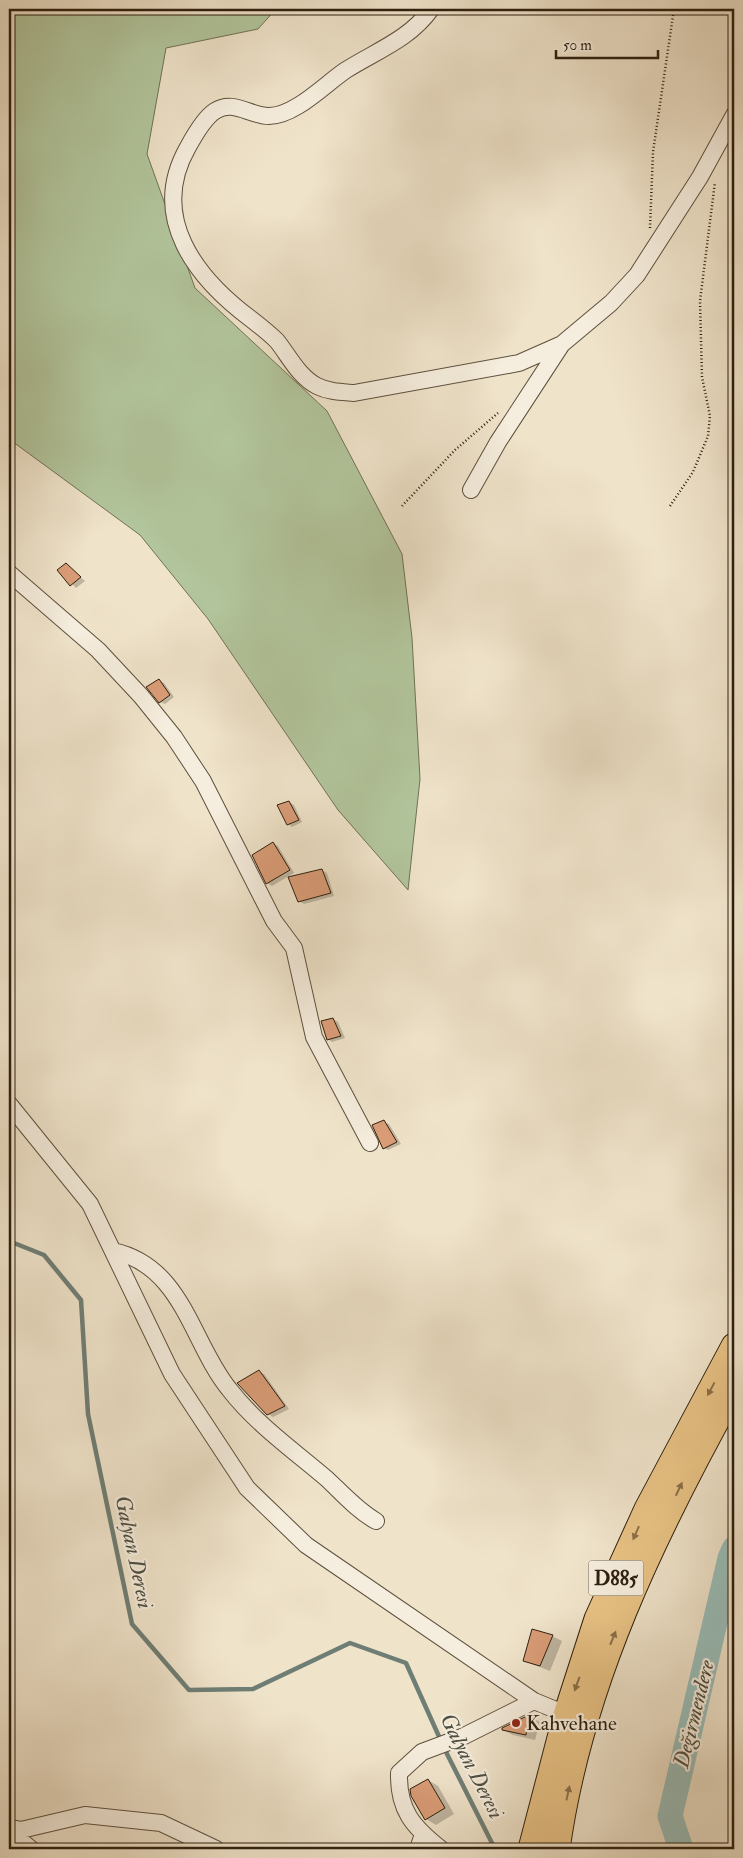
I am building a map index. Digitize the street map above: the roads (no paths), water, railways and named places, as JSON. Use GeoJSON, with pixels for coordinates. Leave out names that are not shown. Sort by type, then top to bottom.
{"type":"FeatureCollection","features":[{"type":"Feature","properties":{"kind":"highway","name":"D885"},"geometry":{"type":"LineString","coordinates":[[557,1845],[576,1718],[597,1619],[647,1509],[734,1346]]}},
{"type":"Feature","properties":{"kind":"highway","name":"D885"},"geometry":{"type":"LineString","coordinates":[[534,1838],[576,1718],[610,1645],[640,1572],[683,1480],[734,1389]]}},
{"type":"Feature","properties":{"kind":"street"},"geometry":{"type":"LineString","coordinates":[[431,9],[425,17],[397,41],[348,69],[286,112],[269,116],[233,106],[215,111],[191,141],[174,175],[175,214],[178,232],[195,266],[219,294],[265,330],[301,373],[316,386],[335,392],[354,392],[519,363],[562,344],[611,303],[637,275],[700,178],[734,115]]}},
{"type":"Feature","properties":{"kind":"street"},"geometry":{"type":"LineString","coordinates":[[471,490],[498,442],[562,344]]}},
{"type":"Feature","properties":{"kind":"street"},"geometry":{"type":"LineString","coordinates":[[9,572],[98,650],[135,689],[174,737],[203,781],[274,921],[294,948],[314,1038],[370,1143]]}},
{"type":"Feature","properties":{"kind":"street"},"geometry":{"type":"LineString","coordinates":[[9,1104],[90,1204],[172,1374],[247,1488],[306,1545],[534,1700],[576,1718]]}},
{"type":"Feature","properties":{"kind":"street"},"geometry":{"type":"LineString","coordinates":[[113,1251],[131,1255],[145,1262],[163,1281],[190,1318],[211,1365],[250,1414],[376,1521]]}},
{"type":"Feature","properties":{"kind":"street"},"geometry":{"type":"LineString","coordinates":[[441,1849],[420,1842],[405,1811],[399,1792],[400,1773],[422,1752],[462,1737],[534,1700]]}},
{"type":"Feature","properties":{"kind":"street"},"geometry":{"type":"LineString","coordinates":[[9,1829],[21,1830],[85,1815],[161,1822],[216,1849]]}},
{"type":"Feature","properties":{"kind":"street"},"geometry":{"type":"LineString","coordinates":[[9,1829],[31,1849]]}},
{"type":"Feature","properties":{"kind":"waterway","name":"Galyan Deresi"},"geometry":{"type":"LineString","coordinates":[[9,1241],[44,1255],[81,1300],[88,1414],[132,1624],[189,1690],[253,1689],[350,1643],[406,1663],[441,1741]]}},
{"type":"Feature","properties":{"kind":"waterway","name":"Değirmendere"},"geometry":{"type":"LineString","coordinates":[[681,1849],[670,1816],[730,1558],[734,1549]]}},
{"type":"Feature","properties":{"kind":"waterway","name":"Galyan Deresi"},"geometry":{"type":"LineString","coordinates":[[444,1748],[495,1849]]}},
{"type":"Feature","properties":{"kind":"place","name":"Kahvehane"},"geometry":{"type":"Point","coordinates":[516,1723]}}]}
